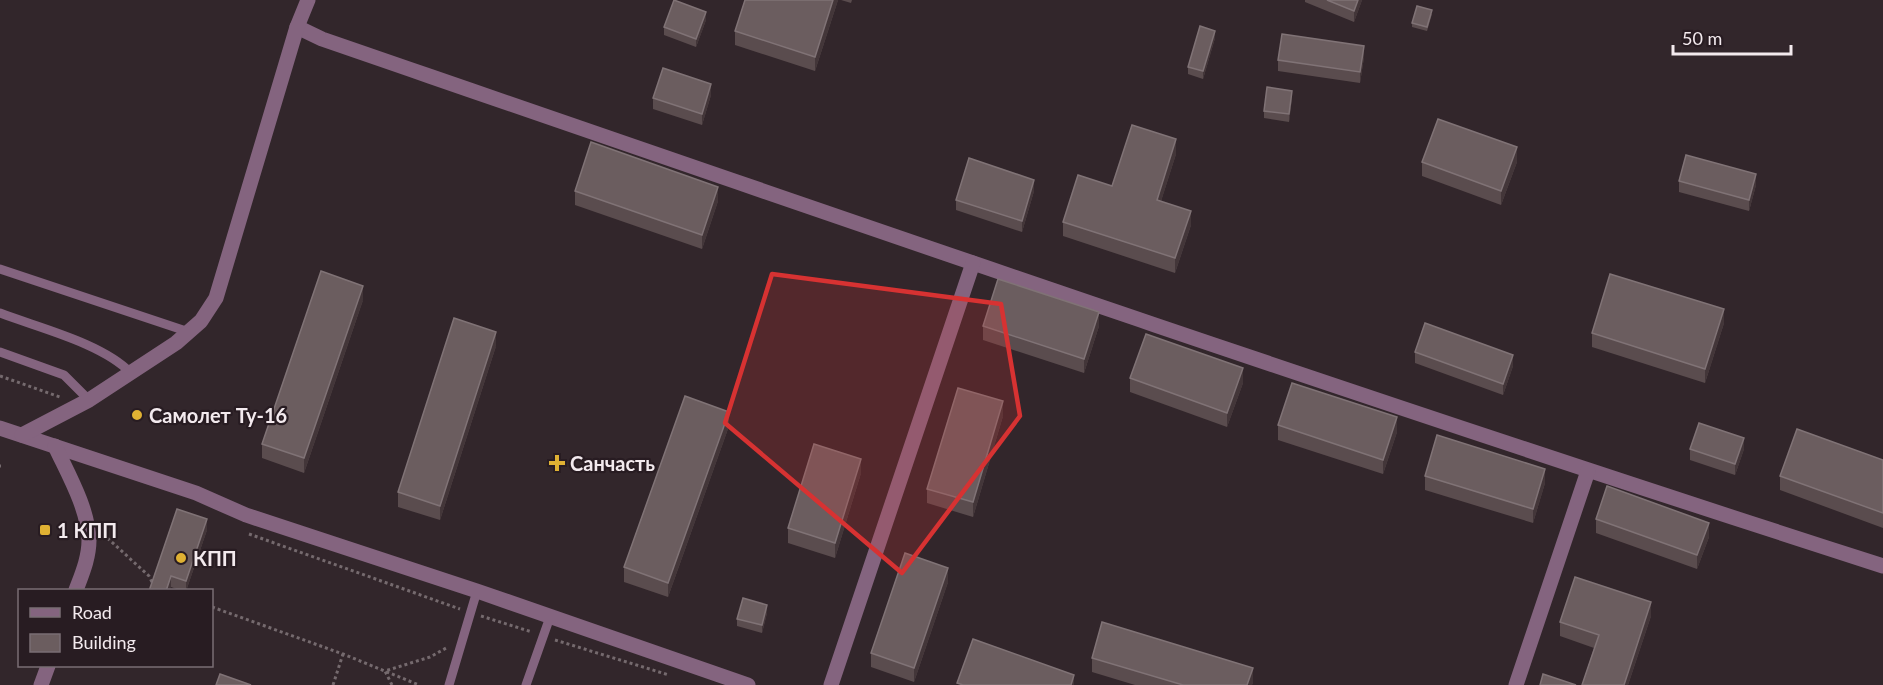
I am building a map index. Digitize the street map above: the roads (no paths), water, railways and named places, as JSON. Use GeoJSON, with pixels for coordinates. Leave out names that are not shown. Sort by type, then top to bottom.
{"type":"FeatureCollection","features":[{"type":"Feature","properties":{"kind":"street"},"geometry":{"type":"LineString","coordinates":[[22,435],[89,400],[176,343],[201,321],[216,298],[297,27],[308,0]]}},
{"type":"Feature","properties":{"kind":"street"},"geometry":{"type":"LineString","coordinates":[[297,27],[322,39],[973,263],[1588,471],[1883,567]]}},
{"type":"Feature","properties":{"kind":"street"},"geometry":{"type":"LineString","coordinates":[[831,685],[973,263]]}},
{"type":"Feature","properties":{"kind":"street"},"geometry":{"type":"LineString","coordinates":[[0,428],[196,493],[246,515],[477,591],[748,685]]}},
{"type":"Feature","properties":{"kind":"street"},"geometry":{"type":"LineString","coordinates":[[55,446],[84,516],[89,539],[86,562],[77,589]]}},
{"type":"Feature","properties":{"kind":"street"},"geometry":{"type":"LineString","coordinates":[[1516,685],[1588,471]]}},
{"type":"Feature","properties":{"kind":"street"},"geometry":{"type":"LineString","coordinates":[[41,685],[48,667]]}},
{"type":"Feature","properties":{"kind":"lane"},"geometry":{"type":"LineString","coordinates":[[0,269],[189,332]]}},
{"type":"Feature","properties":{"kind":"lane"},"geometry":{"type":"LineString","coordinates":[[0,313],[105,352],[131,373]]}},
{"type":"Feature","properties":{"kind":"lane"},"geometry":{"type":"LineString","coordinates":[[0,352],[64,375],[89,400]]}},
{"type":"Feature","properties":{"kind":"lane"},"geometry":{"type":"LineString","coordinates":[[449,685],[477,591]]}},
{"type":"Feature","properties":{"kind":"lane"},"geometry":{"type":"LineString","coordinates":[[526,685],[550,617]]}},
{"type":"Feature","properties":{"kind":"place","name":"Самолет Ту-16"},"geometry":{"type":"Point","coordinates":[137,415]}},
{"type":"Feature","properties":{"kind":"place","name":"Санчасть"},"geometry":{"type":"Point","coordinates":[557,463]}},
{"type":"Feature","properties":{"kind":"place","name":"1 КПП"},"geometry":{"type":"Point","coordinates":[45,530]}},
{"type":"Feature","properties":{"kind":"place","name":"КПП"},"geometry":{"type":"Point","coordinates":[181,558]}}]}
